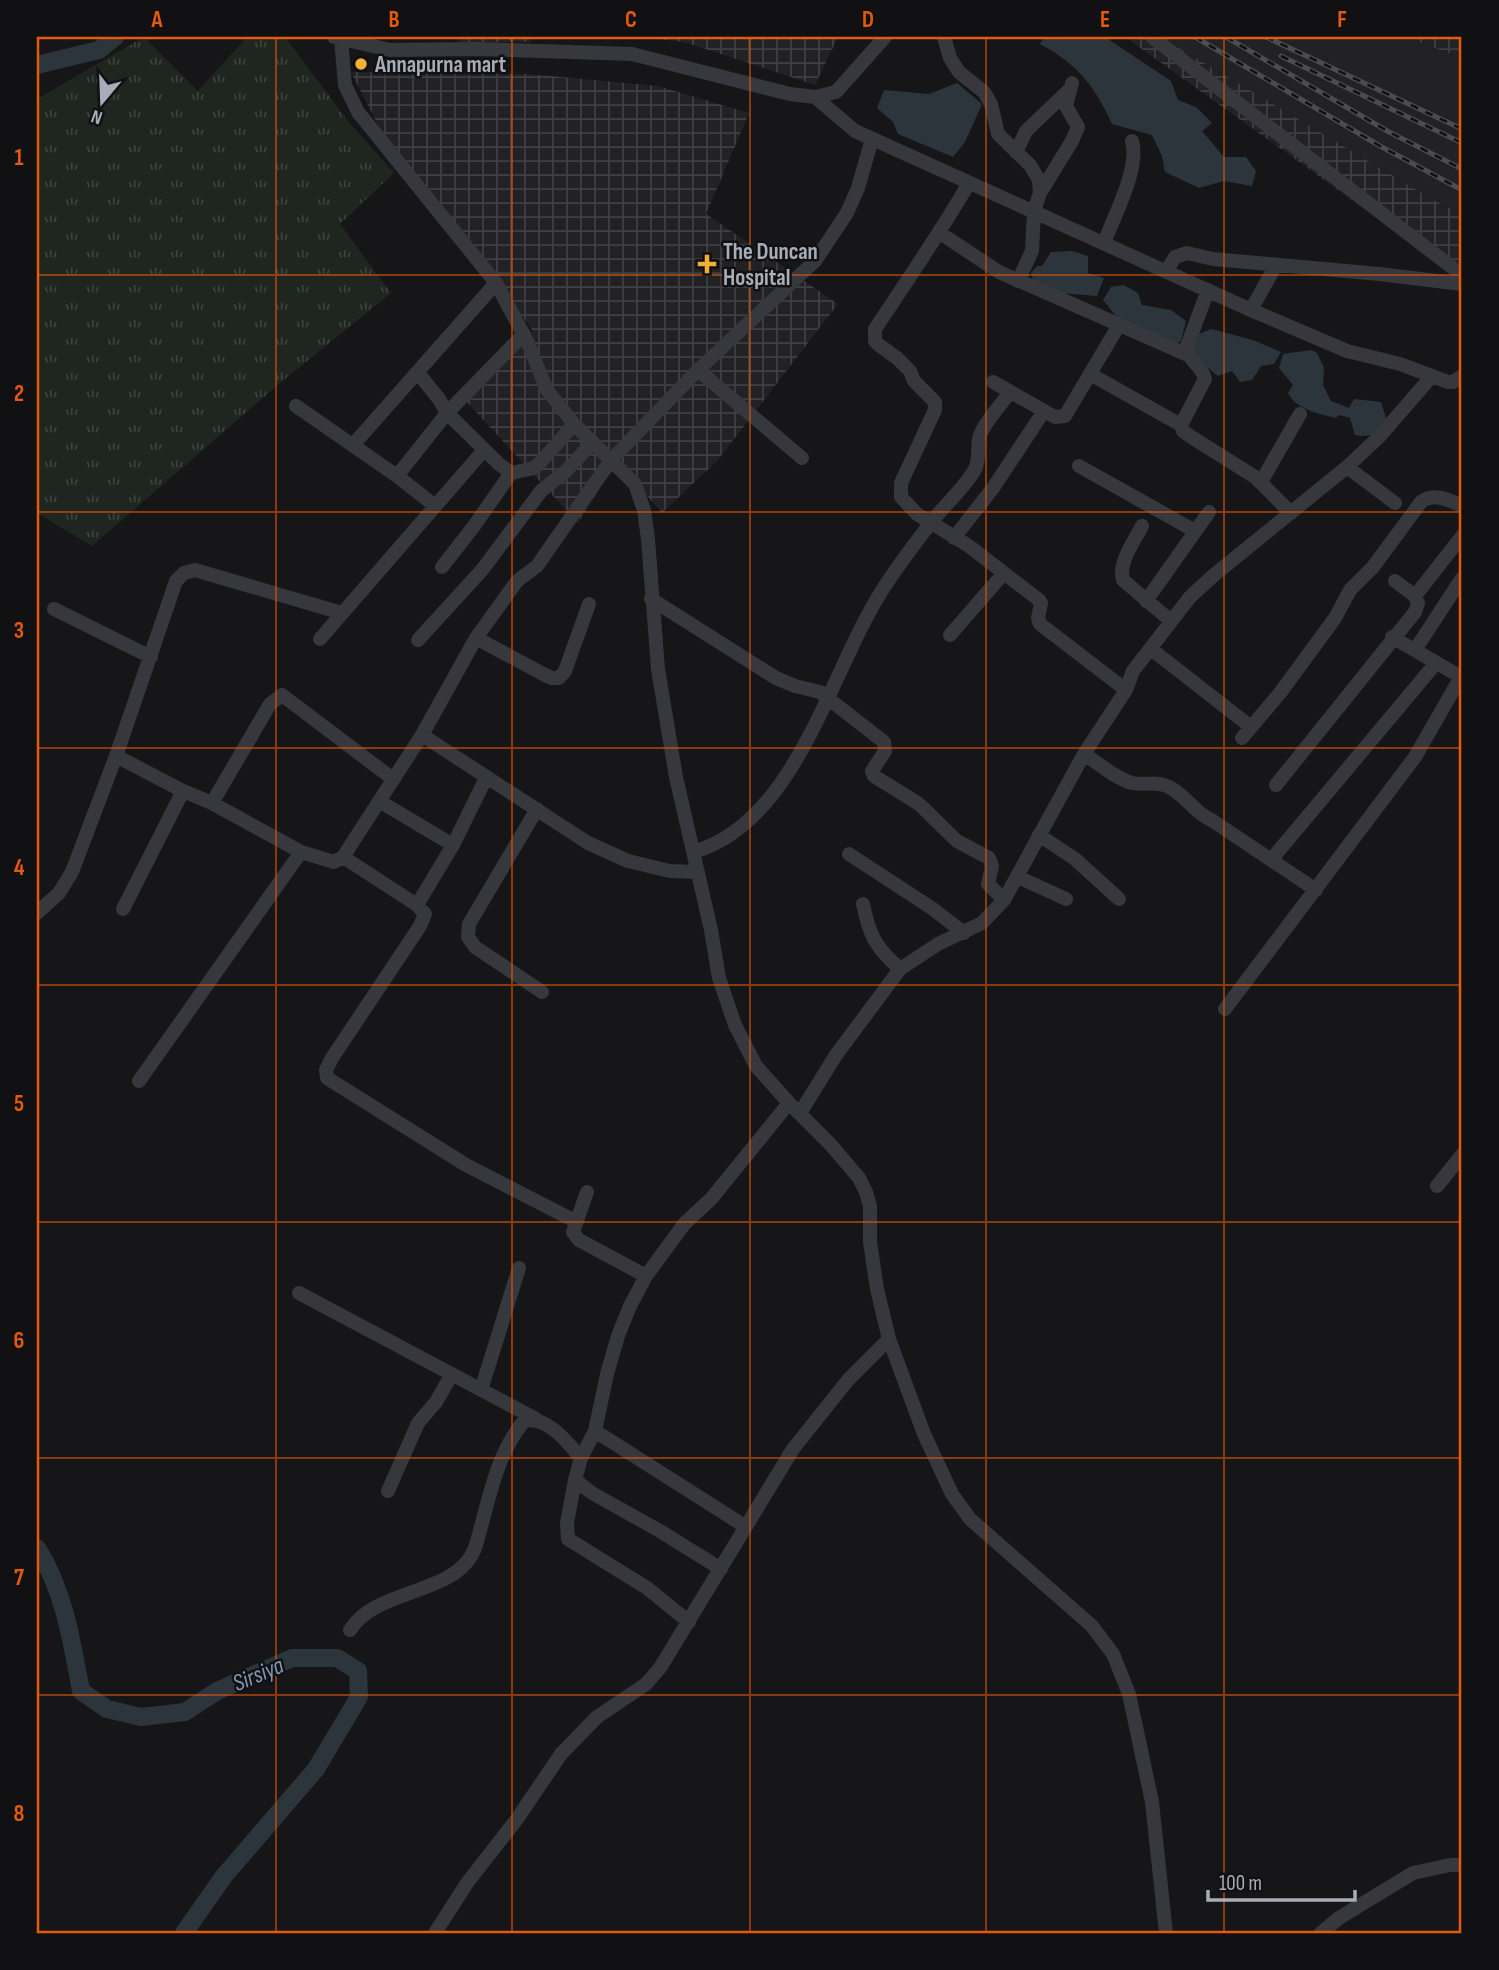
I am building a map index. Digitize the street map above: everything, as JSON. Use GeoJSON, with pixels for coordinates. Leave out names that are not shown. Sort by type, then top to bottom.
{"type":"FeatureCollection","features":[{"type":"Feature","properties":{"kind":"street"},"geometry":{"type":"LineString","coordinates":[[885,37],[836,92],[816,97],[790,94],[632,54],[475,49],[390,50],[337,38],[345,85],[351,101],[496,283],[524,334],[547,390],[592,443],[635,484],[644,510],[658,669],[676,777],[711,930],[719,978],[735,1025],[756,1066],[859,1178],[866,1192],[870,1206],[870,1242],[877,1289],[889,1339],[924,1434],[952,1494],[970,1518],[1092,1626],[1112,1654],[1135,1716],[1152,1802],[1166,1933]]}},
{"type":"Feature","properties":{"kind":"street"},"geometry":{"type":"LineString","coordinates":[[944,37],[950,58],[959,72],[984,92],[991,104],[998,134],[1030,165],[1039,180],[1040,193]]}},
{"type":"Feature","properties":{"kind":"street"},"geometry":{"type":"LineString","coordinates":[[1152,37],[1462,275]]}},
{"type":"Feature","properties":{"kind":"street"},"geometry":{"type":"LineString","coordinates":[[1017,152],[1026,131],[1071,86],[1066,106],[1078,127],[1040,193],[1034,211],[1032,251],[1018,281]]}},
{"type":"Feature","properties":{"kind":"street"},"geometry":{"type":"LineString","coordinates":[[816,97],[855,131],[1251,310],[1347,351],[1400,363],[1432,376],[1459,382]]}},
{"type":"Feature","properties":{"kind":"street"},"geometry":{"type":"LineString","coordinates":[[116,756],[212,803],[301,852],[334,862],[342,857],[422,735],[476,638],[517,581],[537,566],[611,460],[698,370],[815,261],[847,213],[858,188],[872,139]]}},
{"type":"Feature","properties":{"kind":"street"},"geometry":{"type":"LineString","coordinates":[[1104,243],[1131,170],[1134,149],[1132,141]]}},
{"type":"Feature","properties":{"kind":"street"},"geometry":{"type":"LineString","coordinates":[[969,183],[940,233],[926,249],[875,330],[874,336],[879,345],[897,358],[910,371],[914,381],[936,402],[935,410],[900,489],[901,497],[908,507],[969,546],[1041,603],[1038,618],[1040,624],[1126,690]]}},
{"type":"Feature","properties":{"kind":"street"},"geometry":{"type":"LineString","coordinates":[[940,233],[999,272],[1188,355]]}},
{"type":"Feature","properties":{"kind":"street"},"geometry":{"type":"LineString","coordinates":[[1166,272],[1175,257],[1187,253],[1213,259],[1462,284]]}},
{"type":"Feature","properties":{"kind":"street"},"geometry":{"type":"LineString","coordinates":[[1251,310],[1276,265]]}},
{"type":"Feature","properties":{"kind":"street"},"geometry":{"type":"LineString","coordinates":[[353,445],[496,283]]}},
{"type":"Feature","properties":{"kind":"street"},"geometry":{"type":"LineString","coordinates":[[1181,425],[1205,379],[1203,370],[1190,360],[1186,349],[1208,290]]}},
{"type":"Feature","properties":{"kind":"street"},"geometry":{"type":"LineString","coordinates":[[993,382],[1055,417],[1065,416],[1119,325]]}},
{"type":"Feature","properties":{"kind":"street"},"geometry":{"type":"LineString","coordinates":[[397,476],[447,413],[524,334]]}},
{"type":"Feature","properties":{"kind":"street"},"geometry":{"type":"LineString","coordinates":[[698,370],[802,458]]}},
{"type":"Feature","properties":{"kind":"street"},"geometry":{"type":"LineString","coordinates":[[418,373],[447,413],[510,473]]}},
{"type":"Feature","properties":{"kind":"street"},"geometry":{"type":"LineString","coordinates":[[1090,374],[1181,425],[1192,438],[1261,482],[1291,513]]}},
{"type":"Feature","properties":{"kind":"street"},"geometry":{"type":"LineString","coordinates":[[689,1622],[647,1588],[568,1539],[567,1523],[581,1458],[595,1431],[618,1336],[646,1276],[685,1223],[711,1199],[794,1108],[900,968],[938,944],[982,923],[1004,900],[1084,754],[1126,690],[1133,671],[1190,597],[1380,437],[1432,376]]}},
{"type":"Feature","properties":{"kind":"street"},"geometry":{"type":"LineString","coordinates":[[693,852],[711,847],[747,824],[760,811],[804,746],[882,589],[972,474],[979,457],[982,431],[1010,392]]}},
{"type":"Feature","properties":{"kind":"street"},"geometry":{"type":"LineString","coordinates":[[296,406],[434,505]]}},
{"type":"Feature","properties":{"kind":"street"},"geometry":{"type":"LineString","coordinates":[[954,538],[993,488],[1044,411]]}},
{"type":"Feature","properties":{"kind":"street"},"geometry":{"type":"LineString","coordinates":[[1261,482],[1300,414]]}},
{"type":"Feature","properties":{"kind":"street"},"geometry":{"type":"LineString","coordinates":[[442,568],[510,473],[534,468],[575,424]]}},
{"type":"Feature","properties":{"kind":"street"},"geometry":{"type":"LineString","coordinates":[[418,640],[482,570],[541,491],[566,471],[592,443]]}},
{"type":"Feature","properties":{"kind":"street"},"geometry":{"type":"LineString","coordinates":[[320,639],[484,450]]}},
{"type":"Feature","properties":{"kind":"street"},"geometry":{"type":"LineString","coordinates":[[1079,466],[1195,531]]}},
{"type":"Feature","properties":{"kind":"street"},"geometry":{"type":"LineString","coordinates":[[1347,467],[1395,503]]}},
{"type":"Feature","properties":{"kind":"street"},"geometry":{"type":"LineString","coordinates":[[1151,649],[1247,732],[1280,693],[1335,618],[1350,590],[1373,566],[1421,502],[1432,497],[1446,498],[1462,506]]}},
{"type":"Feature","properties":{"kind":"street"},"geometry":{"type":"LineString","coordinates":[[1146,601],[1209,512]]}},
{"type":"Feature","properties":{"kind":"street"},"geometry":{"type":"LineString","coordinates":[[1142,526],[1124,562],[1121,572],[1123,580],[1171,621]]}},
{"type":"Feature","properties":{"kind":"street"},"geometry":{"type":"LineString","coordinates":[[1415,596],[1462,536]]}},
{"type":"Feature","properties":{"kind":"street"},"geometry":{"type":"LineString","coordinates":[[37,913],[59,893],[72,872],[116,756],[176,581],[184,573],[195,570],[342,613]]}},
{"type":"Feature","properties":{"kind":"street"},"geometry":{"type":"LineString","coordinates":[[950,635],[1004,573]]}},
{"type":"Feature","properties":{"kind":"street"},"geometry":{"type":"LineString","coordinates":[[1415,650],[1462,578]]}},
{"type":"Feature","properties":{"kind":"street"},"geometry":{"type":"LineString","coordinates":[[1276,785],[1392,637],[1415,612],[1418,603],[1415,596],[1395,581]]}},
{"type":"Feature","properties":{"kind":"street"},"geometry":{"type":"LineString","coordinates":[[651,599],[776,678],[820,692],[884,741],[885,751],[872,771],[874,776],[919,804],[957,841],[989,858],[992,866],[988,884],[1004,900]]}},
{"type":"Feature","properties":{"kind":"street"},"geometry":{"type":"LineString","coordinates":[[476,638],[545,675],[559,678],[565,671],[589,604]]}},
{"type":"Feature","properties":{"kind":"street"},"geometry":{"type":"LineString","coordinates":[[54,609],[151,657]]}},
{"type":"Feature","properties":{"kind":"street"},"geometry":{"type":"LineString","coordinates":[[1226,1009],[1415,757],[1462,676],[1392,637]]}},
{"type":"Feature","properties":{"kind":"street"},"geometry":{"type":"LineString","coordinates":[[1271,860],[1436,663]]}},
{"type":"Feature","properties":{"kind":"street"},"geometry":{"type":"LineString","coordinates":[[212,803],[270,704],[282,695],[393,779]]}},
{"type":"Feature","properties":{"kind":"street"},"geometry":{"type":"LineString","coordinates":[[422,735],[588,843],[628,861],[670,871],[698,872]]}},
{"type":"Feature","properties":{"kind":"street"},"geometry":{"type":"LineString","coordinates":[[1084,754],[1128,782],[1157,782],[1177,791],[1198,814],[1213,821],[1316,890]]}},
{"type":"Feature","properties":{"kind":"street"},"geometry":{"type":"LineString","coordinates":[[417,905],[453,845],[486,778]]}},
{"type":"Feature","properties":{"kind":"street"},"geometry":{"type":"LineString","coordinates":[[123,909],[183,791]]}},
{"type":"Feature","properties":{"kind":"street"},"geometry":{"type":"LineString","coordinates":[[379,801],[453,845]]}},
{"type":"Feature","properties":{"kind":"street"},"geometry":{"type":"LineString","coordinates":[[537,809],[469,924],[468,937],[475,947],[542,992]]}},
{"type":"Feature","properties":{"kind":"street"},"geometry":{"type":"LineString","coordinates":[[1039,835],[1074,859],[1119,899]]}},
{"type":"Feature","properties":{"kind":"street"},"geometry":{"type":"LineString","coordinates":[[139,1081],[301,852]]}},
{"type":"Feature","properties":{"kind":"street"},"geometry":{"type":"LineString","coordinates":[[849,854],[933,909],[964,933]]}},
{"type":"Feature","properties":{"kind":"street"},"geometry":{"type":"LineString","coordinates":[[342,857],[417,905],[425,914],[420,926],[332,1058],[326,1070],[327,1078],[466,1165],[575,1221]]}},
{"type":"Feature","properties":{"kind":"street"},"geometry":{"type":"LineString","coordinates":[[1018,877],[1066,899]]}},
{"type":"Feature","properties":{"kind":"street"},"geometry":{"type":"LineString","coordinates":[[863,904],[873,941],[886,957],[900,968]]}},
{"type":"Feature","properties":{"kind":"street"},"geometry":{"type":"LineString","coordinates":[[1437,1186],[1462,1155]]}},
{"type":"Feature","properties":{"kind":"street"},"geometry":{"type":"LineString","coordinates":[[587,1192],[573,1233],[579,1240],[646,1276]]}},
{"type":"Feature","properties":{"kind":"street"},"geometry":{"type":"LineString","coordinates":[[481,1390],[519,1268]]}},
{"type":"Feature","properties":{"kind":"street"},"geometry":{"type":"LineString","coordinates":[[299,1293],[536,1419],[562,1436],[581,1458]]}},
{"type":"Feature","properties":{"kind":"street"},"geometry":{"type":"LineString","coordinates":[[435,1933],[467,1883],[517,1819],[561,1754],[597,1717],[646,1684],[660,1668],[793,1448],[848,1380],[889,1339]]}},
{"type":"Feature","properties":{"kind":"street"},"geometry":{"type":"LineString","coordinates":[[388,1491],[418,1423],[436,1402],[452,1374]]}},
{"type":"Feature","properties":{"kind":"street"},"geometry":{"type":"LineString","coordinates":[[350,1630],[357,1619],[373,1608],[462,1570],[472,1558],[495,1478],[509,1443],[525,1420],[536,1419]]}},
{"type":"Feature","properties":{"kind":"street"},"geometry":{"type":"LineString","coordinates":[[595,1431],[746,1527]]}},
{"type":"Feature","properties":{"kind":"street"},"geometry":{"type":"LineString","coordinates":[[575,1480],[592,1493],[721,1569]]}},
{"type":"Feature","properties":{"kind":"street"},"geometry":{"type":"LineString","coordinates":[[1321,1933],[1339,1918],[1376,1898],[1413,1873],[1462,1865]]}},
{"type":"Feature","properties":{"kind":"shaded area"},"geometry":{"type":"Polygon","coordinates":[[[455,37],[532,37],[530,42],[461,42],[455,37]]]}},
{"type":"Feature","properties":{"kind":"shaded area"},"geometry":{"type":"Polygon","coordinates":[[[640,37],[838,37],[815,85],[684,42],[640,37]]]}},
{"type":"Feature","properties":{"kind":"shaded area"},"geometry":{"type":"Polygon","coordinates":[[[1044,37],[1105,37],[1171,81],[1178,100],[1196,107],[1212,123],[1202,131],[1224,157],[1246,157],[1256,171],[1252,186],[1224,181],[1199,188],[1165,172],[1162,156],[1152,135],[1112,124],[1099,98],[1084,77],[1040,44],[1044,37]]]}},
{"type":"Feature","properties":{"kind":"shaded area"},"geometry":{"type":"Polygon","coordinates":[[[1125,37],[1161,37],[1435,201],[1462,214],[1462,279],[1125,37]]]}},
{"type":"Feature","properties":{"kind":"shaded area"},"geometry":{"type":"Polygon","coordinates":[[[1161,37],[1406,37],[1462,58],[1462,214],[1435,201],[1161,37]]]}},
{"type":"Feature","properties":{"kind":"shaded area"},"geometry":{"type":"Polygon","coordinates":[[[1406,37],[1462,37],[1462,58],[1406,37]]]}},
{"type":"Feature","properties":{"kind":"shaded area"},"geometry":{"type":"Polygon","coordinates":[[[351,72],[529,74],[658,86],[749,113],[706,214],[838,304],[717,461],[662,513],[617,461],[578,523],[466,401],[533,331],[380,129],[351,72]]]}},
{"type":"Feature","properties":{"kind":"shaded area"},"geometry":{"type":"Polygon","coordinates":[[[957,83],[982,104],[965,142],[953,157],[898,134],[893,122],[877,108],[884,90],[929,94],[957,83]]]}},
{"type":"Feature","properties":{"kind":"shaded area"},"geometry":{"type":"Polygon","coordinates":[[[1072,251],[1088,256],[1088,273],[1104,278],[1097,296],[1060,293],[1034,284],[1031,273],[1037,266],[1042,266],[1051,252],[1072,251]]]}},
{"type":"Feature","properties":{"kind":"shaded area"},"geometry":{"type":"Polygon","coordinates":[[[1124,285],[1138,293],[1142,305],[1171,310],[1186,321],[1181,341],[1166,349],[1124,326],[1103,300],[1111,287],[1124,285]]]}},
{"type":"Feature","properties":{"kind":"shaded area"},"geometry":{"type":"Polygon","coordinates":[[[1211,329],[1253,340],[1281,352],[1274,364],[1261,366],[1252,380],[1240,382],[1232,371],[1218,376],[1198,359],[1193,344],[1194,336],[1211,329]]]}},
{"type":"Feature","properties":{"kind":"shaded area"},"geometry":{"type":"Polygon","coordinates":[[[1311,350],[1317,353],[1324,368],[1323,385],[1331,401],[1349,408],[1354,399],[1381,402],[1387,421],[1396,426],[1393,432],[1355,435],[1350,418],[1340,415],[1335,418],[1315,412],[1292,399],[1288,393],[1293,385],[1279,368],[1283,354],[1311,350]]]}},
{"type":"Feature","properties":{"kind":"green space"},"geometry":{"type":"Polygon","coordinates":[[[144,37],[198,91],[247,37],[285,37],[348,121],[394,173],[340,224],[391,293],[280,383],[92,546],[37,513],[37,99],[144,37]]]}},
{"type":"Feature","properties":{"kind":"waterway","name":"Sirsiya"},"geometry":{"type":"LineString","coordinates":[[37,65],[99,50],[115,37]]}},
{"type":"Feature","properties":{"kind":"waterway","name":"Sirsiya"},"geometry":{"type":"LineString","coordinates":[[37,1548],[60,1599],[81,1691],[107,1709],[141,1717],[185,1712],[217,1691],[292,1658],[337,1658],[358,1671],[359,1697],[316,1769],[224,1876],[184,1933]]}},
{"type":"Feature","properties":{"kind":"railway"},"geometry":{"type":"LineString","coordinates":[[1195,37],[1380,146],[1462,190]]}},
{"type":"Feature","properties":{"kind":"railway"},"geometry":{"type":"LineString","coordinates":[[1226,37],[1389,132],[1462,169]]}},
{"type":"Feature","properties":{"kind":"railway"},"geometry":{"type":"LineString","coordinates":[[1266,37],[1462,129]]}},
{"type":"Feature","properties":{"kind":"railway"},"geometry":{"type":"LineString","coordinates":[[1281,56],[1462,143]]}},
{"type":"Feature","properties":{"kind":"place","name":"Annapurna mart"},"geometry":{"type":"Point","coordinates":[361,64]}},
{"type":"Feature","properties":{"kind":"place","name":"The Duncan Hospital"},"geometry":{"type":"Point","coordinates":[707,264]}}]}
